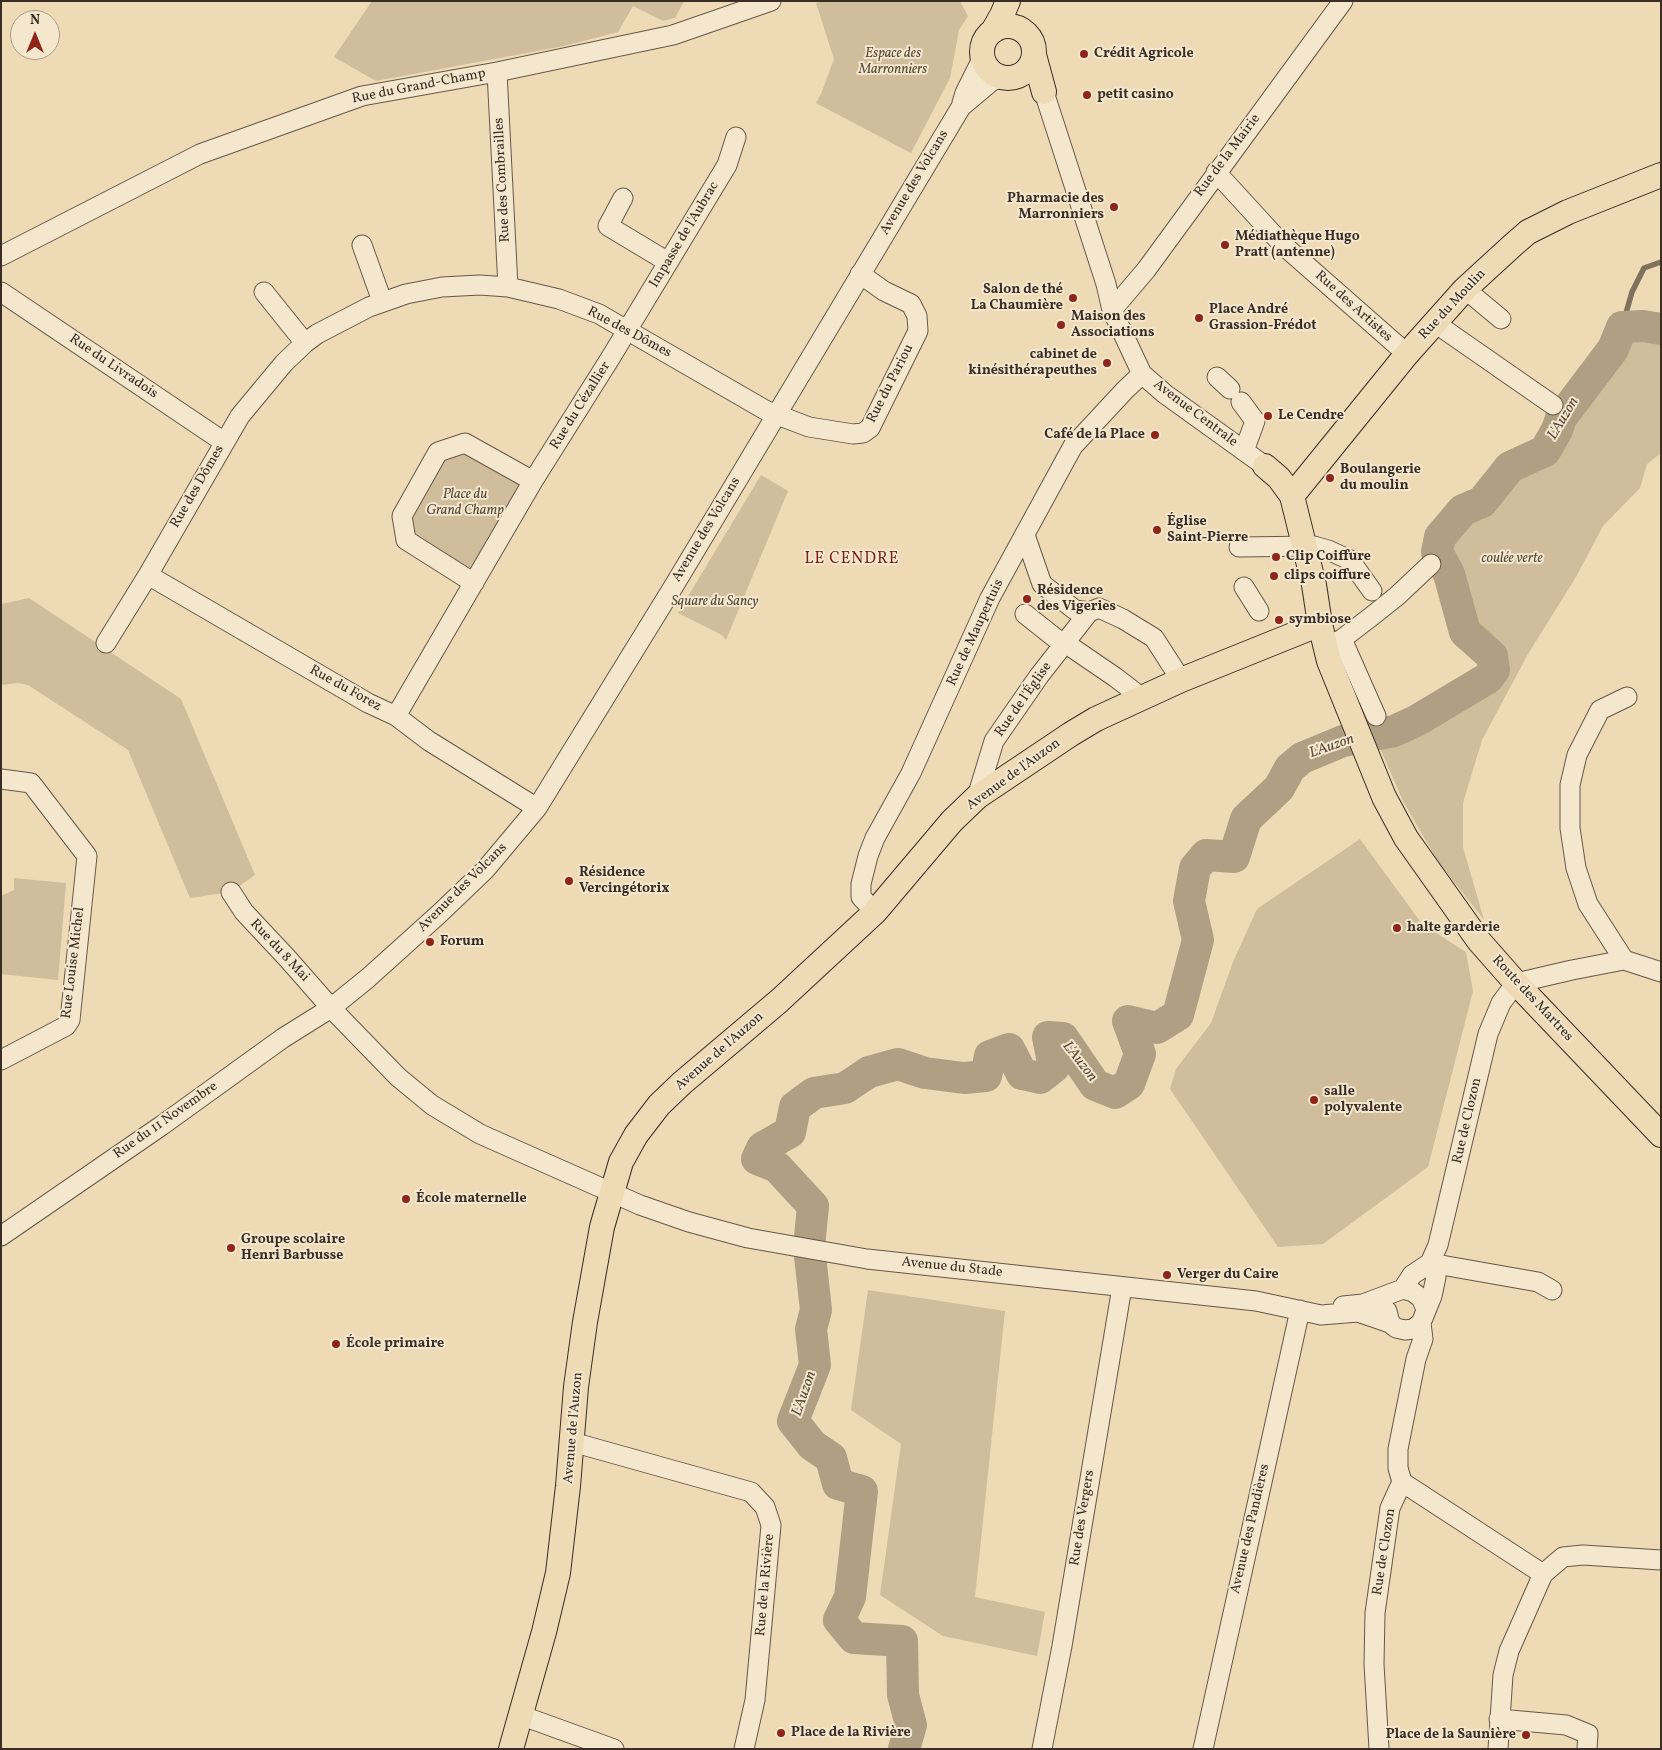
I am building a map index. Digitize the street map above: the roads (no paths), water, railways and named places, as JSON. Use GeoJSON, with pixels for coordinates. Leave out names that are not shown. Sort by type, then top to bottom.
{"type":"FeatureCollection","features":[{"type":"Feature","properties":{"kind":"main road"},"geometry":{"type":"LineString","coordinates":[[1008,1],[993,31],[983,44],[982,59],[995,74],[1044,92]]}},
{"type":"Feature","properties":{"kind":"main road"},"geometry":{"type":"LineString","coordinates":[[1018,1],[1025,32]]}},
{"type":"Feature","properties":{"kind":"main road"},"geometry":{"type":"LineString","coordinates":[[993,31],[1009,26],[1018,28],[1031,38],[1034,47],[1032,63],[1027,71],[1010,78]]}},
{"type":"Feature","properties":{"kind":"main road","name":"Avenue Centrale"},"geometry":{"type":"LineString","coordinates":[[1034,55],[1044,92]]}},
{"type":"Feature","properties":{"kind":"main road","name":"Rue du Moulin"},"geometry":{"type":"LineString","coordinates":[[1292,496],[1407,354],[1465,289],[1528,232],[1568,212],[1661,175]]}},
{"type":"Feature","properties":{"kind":"main road","name":"Avenue Centrale"},"geometry":{"type":"LineString","coordinates":[[1265,466],[1280,478],[1292,496],[1329,637],[1329,661],[1364,727]]}},
{"type":"Feature","properties":{"kind":"main road","name":"Avenue de l'Auzon"},"geometry":{"type":"LineString","coordinates":[[511,1749],[544,1632],[558,1573],[576,1387],[585,1322],[602,1227],[621,1162],[636,1135],[659,1105],[779,1001],[875,912],[952,821],[977,798],[1071,734],[1096,719],[1142,697],[1181,680],[1329,637]]}},
{"type":"Feature","properties":{"kind":"main road","name":"Route des Martres"},"geometry":{"type":"LineString","coordinates":[[1364,727],[1384,798],[1406,838],[1473,933],[1516,983],[1661,1135]]}},
{"type":"Feature","properties":{"kind":"street","name":"Rue du Grand-Champ"},"geometry":{"type":"LineString","coordinates":[[1,256],[200,154],[362,96],[497,72],[673,35],[771,1]]}},
{"type":"Feature","properties":{"kind":"street","name":"Rue de la Mairie"},"geometry":{"type":"LineString","coordinates":[[1112,310],[1146,270],[1343,1]]}},
{"type":"Feature","properties":{"kind":"street","name":"Avenue des Volcans"},"geometry":{"type":"LineString","coordinates":[[962,107],[965,93],[982,59]]}},
{"type":"Feature","properties":{"kind":"street","name":"Rue des Combrailles"},"geometry":{"type":"LineString","coordinates":[[497,72],[508,287]]}},
{"type":"Feature","properties":{"kind":"street","name":"Avenue des Volcans"},"geometry":{"type":"LineString","coordinates":[[331,1008],[368,978],[485,870],[537,808],[962,107],[992,81],[1010,78]]}},
{"type":"Feature","properties":{"kind":"street","name":"Avenue Centrale"},"geometry":{"type":"LineString","coordinates":[[1044,92],[1106,284],[1112,310],[1142,374],[1165,394],[1265,466]]}},
{"type":"Feature","properties":{"kind":"street","name":"Impasse de l'Aubrac"},"geometry":{"type":"LineString","coordinates":[[627,330],[727,165],[736,137]]}},
{"type":"Feature","properties":{"kind":"street","name":"Rue des Artistes"},"geometry":{"type":"LineString","coordinates":[[1216,172],[1282,244],[1407,354]]}},
{"type":"Feature","properties":{"kind":"street"},"geometry":{"type":"LineString","coordinates":[[623,198],[608,226],[668,262]]}},
{"type":"Feature","properties":{"kind":"street"},"geometry":{"type":"LineString","coordinates":[[362,246],[382,301]]}},
{"type":"Feature","properties":{"kind":"street","name":"Rue du Pariou"},"geometry":{"type":"LineString","coordinates":[[777,415],[809,427],[853,434],[863,433],[870,428],[918,331],[917,316],[911,304],[884,291],[860,274]]}},
{"type":"Feature","properties":{"kind":"street","name":"Rue des Dômes"},"geometry":{"type":"LineString","coordinates":[[106,643],[246,408],[284,363],[305,342],[382,301],[442,287],[480,285],[508,287],[559,299],[599,314],[766,411],[777,415]]}},
{"type":"Feature","properties":{"kind":"street"},"geometry":{"type":"LineString","coordinates":[[1465,289],[1501,319]]}},
{"type":"Feature","properties":{"kind":"street","name":"Rue du Livradois"},"geometry":{"type":"LineString","coordinates":[[1,292],[224,442]]}},
{"type":"Feature","properties":{"kind":"street"},"geometry":{"type":"LineString","coordinates":[[264,292],[305,342]]}},
{"type":"Feature","properties":{"kind":"street"},"geometry":{"type":"LineString","coordinates":[[1435,323],[1553,404]]}},
{"type":"Feature","properties":{"kind":"street","name":"Rue du Cézallier"},"geometry":{"type":"LineString","coordinates":[[396,716],[534,481],[627,330]]}},
{"type":"Feature","properties":{"kind":"street","name":"Rue de Maupertuis"},"geometry":{"type":"LineString","coordinates":[[875,912],[861,898],[861,884],[868,856],[911,773],[990,598],[1073,446],[1142,374]]}},
{"type":"Feature","properties":{"kind":"street"},"geometry":{"type":"LineString","coordinates":[[1230,389],[1254,421],[1244,451]]}},
{"type":"Feature","properties":{"kind":"street"},"geometry":{"type":"LineString","coordinates":[[474,583],[406,540],[402,516],[438,452],[465,443],[534,481]]}},
{"type":"Feature","properties":{"kind":"street"},"geometry":{"type":"LineString","coordinates":[[1025,535],[1042,584],[1075,610],[1089,612],[1099,608],[1123,619],[1154,638],[1181,680]]}},
{"type":"Feature","properties":{"kind":"street"},"geometry":{"type":"LineString","coordinates":[[1239,547],[1314,546],[1350,560],[1372,591]]}},
{"type":"Feature","properties":{"kind":"street"},"geometry":{"type":"LineString","coordinates":[[1329,637],[1397,596],[1431,564]]}},
{"type":"Feature","properties":{"kind":"street","name":"Rue du Forez"},"geometry":{"type":"LineString","coordinates":[[148,575],[368,703],[396,716],[429,740],[537,808]]}},
{"type":"Feature","properties":{"kind":"street"},"geometry":{"type":"LineString","coordinates":[[1244,587],[1258,611]]}},
{"type":"Feature","properties":{"kind":"street","name":"Rue de l'Église"},"geometry":{"type":"LineString","coordinates":[[977,798],[994,742],[1039,676],[1089,612]]}},
{"type":"Feature","properties":{"kind":"street"},"geometry":{"type":"LineString","coordinates":[[1025,614],[1059,641],[1116,677],[1142,697]]}},
{"type":"Feature","properties":{"kind":"street"},"geometry":{"type":"LineString","coordinates":[[1624,960],[1588,904],[1576,868],[1570,828],[1570,785],[1577,755],[1600,710],[1627,697]]}},
{"type":"Feature","properties":{"kind":"street","name":"Rue Louise Michel"},"geometry":{"type":"LineString","coordinates":[[1,780],[31,783],[87,856],[70,1020],[66,1026],[1,1060]]}},
{"type":"Feature","properties":{"kind":"street","name":"Rue du 8 Mai"},"geometry":{"type":"LineString","coordinates":[[231,892],[244,912],[331,1008],[398,1077],[432,1105],[480,1134],[611,1192]]}},
{"type":"Feature","properties":{"kind":"street"},"geometry":{"type":"LineString","coordinates":[[1516,983],[1624,960],[1661,972]]}},
{"type":"Feature","properties":{"kind":"street","name":"Rue de Clozon"},"geometry":{"type":"LineString","coordinates":[[1430,1263],[1438,1245],[1488,1034],[1501,1003],[1516,983]]}},
{"type":"Feature","properties":{"kind":"street","name":"Rue du 11 Novembre"},"geometry":{"type":"LineString","coordinates":[[1,1236],[161,1126],[283,1038],[331,1008]]}},
{"type":"Feature","properties":{"kind":"street","name":"Avenue du Stade"},"geometry":{"type":"LineString","coordinates":[[611,1192],[640,1205],[689,1222],[748,1238],[843,1255],[1122,1288],[1256,1301],[1322,1315],[1358,1312],[1393,1326]]}},
{"type":"Feature","properties":{"kind":"street"},"geometry":{"type":"LineString","coordinates":[[1393,1326],[1405,1330],[1413,1329],[1423,1316],[1432,1296],[1436,1277],[1430,1263]]}},
{"type":"Feature","properties":{"kind":"street"},"geometry":{"type":"LineString","coordinates":[[1416,1359],[1387,1316],[1386,1303],[1412,1276],[1430,1263],[1538,1282],[1552,1290]]}},
{"type":"Feature","properties":{"kind":"street","name":"Rue des Vergers"},"geometry":{"type":"LineString","coordinates":[[1042,1749],[1062,1646],[1122,1288]]}},
{"type":"Feature","properties":{"kind":"street"},"geometry":{"type":"LineString","coordinates":[[1398,1292],[1413,1292],[1421,1298],[1423,1316],[1423,1339],[1416,1359],[1398,1449],[1398,1468],[1402,1482],[1543,1574]]}},
{"type":"Feature","properties":{"kind":"street","name":"Avenue du Stade"},"geometry":{"type":"LineString","coordinates":[[1300,1310],[1363,1304],[1398,1292]]}},
{"type":"Feature","properties":{"kind":"street","name":"Avenue des Pandières"},"geometry":{"type":"LineString","coordinates":[[1203,1749],[1300,1310]]}},
{"type":"Feature","properties":{"kind":"street","name":"Rue de la Rivière"},"geometry":{"type":"LineString","coordinates":[[572,1442],[751,1492],[765,1507],[771,1525],[755,1700],[744,1749]]}},
{"type":"Feature","properties":{"kind":"street","name":"Rue de Clozon"},"geometry":{"type":"LineString","coordinates":[[1379,1749],[1374,1664],[1375,1613],[1390,1508],[1402,1482]]}},
{"type":"Feature","properties":{"kind":"street"},"geometry":{"type":"LineString","coordinates":[[1498,1749],[1503,1675],[1509,1651],[1543,1574],[1563,1557],[1583,1555],[1661,1560]]}},
{"type":"Feature","properties":{"kind":"street"},"geometry":{"type":"LineString","coordinates":[[520,1714],[614,1749]]}},
{"type":"Feature","properties":{"kind":"street"},"geometry":{"type":"LineString","coordinates":[[1499,1719],[1566,1725],[1588,1734],[1587,1749]]}},
{"type":"Feature","properties":{"kind":"waterway"},"geometry":{"type":"LineString","coordinates":[[1622,327],[1632,292],[1644,268],[1661,262]]}},
{"type":"Feature","properties":{"kind":"waterway","name":"L'Auzon"},"geometry":{"type":"LineString","coordinates":[[904,1749],[911,1725],[903,1695],[902,1641],[854,1638],[839,1620],[850,1597],[862,1491],[838,1484],[831,1458],[812,1445],[793,1421],[815,1365],[811,1329],[816,1310],[809,1247],[813,1206],[777,1167],[757,1159],[762,1148],[790,1132],[795,1107],[814,1093],[845,1088],[869,1072],[898,1064],[925,1073],[964,1078],[986,1076],[990,1056],[1009,1049],[1022,1074],[1040,1078],[1054,1067],[1048,1037],[1063,1038],[1095,1085],[1115,1093],[1129,1084],[1140,1054],[1128,1021],[1157,1028],[1178,1015],[1198,940],[1189,901],[1195,868],[1206,855],[1234,857],[1246,819],[1279,788],[1290,768],[1302,758],[1343,741],[1394,731],[1416,721],[1488,678],[1494,670],[1492,656],[1465,632],[1449,574],[1437,552],[1440,537],[1463,510],[1482,502],[1510,467],[1545,451],[1557,430],[1561,418],[1613,349],[1622,327],[1643,326],[1661,329]]}},
{"type":"Feature","properties":{"kind":"place","name":"Crédit Agricole"},"geometry":{"type":"Point","coordinates":[1084,54]}},
{"type":"Feature","properties":{"kind":"place","name":"petit casino"},"geometry":{"type":"Point","coordinates":[1087,95]}},
{"type":"Feature","properties":{"kind":"place","name":"Pharmacie des Marronniers"},"geometry":{"type":"Point","coordinates":[1114,207]}},
{"type":"Feature","properties":{"kind":"place","name":"Médiathèque Hugo Pratt (antenne)"},"geometry":{"type":"Point","coordinates":[1225,245]}},
{"type":"Feature","properties":{"kind":"place","name":"Salon de thé La Chaumière"},"geometry":{"type":"Point","coordinates":[1073,298]}},
{"type":"Feature","properties":{"kind":"place","name":"Place André Grassion-Frédot"},"geometry":{"type":"Point","coordinates":[1199,318]}},
{"type":"Feature","properties":{"kind":"place","name":"Maison des Associations"},"geometry":{"type":"Point","coordinates":[1061,325]}},
{"type":"Feature","properties":{"kind":"place","name":"cabinet de kinésithérapeuthes"},"geometry":{"type":"Point","coordinates":[1107,363]}},
{"type":"Feature","properties":{"kind":"place","name":"Le Cendre"},"geometry":{"type":"Point","coordinates":[1268,416]}},
{"type":"Feature","properties":{"kind":"place","name":"Café de la Place"},"geometry":{"type":"Point","coordinates":[1155,435]}},
{"type":"Feature","properties":{"kind":"place","name":"Boulangerie du moulin"},"geometry":{"type":"Point","coordinates":[1330,478]}},
{"type":"Feature","properties":{"kind":"place","name":"Église Saint-Pierre"},"geometry":{"type":"Point","coordinates":[1157,530]}},
{"type":"Feature","properties":{"kind":"place","name":"Clip Coiffure"},"geometry":{"type":"Point","coordinates":[1276,557]}},
{"type":"Feature","properties":{"kind":"place","name":"clips coiffure"},"geometry":{"type":"Point","coordinates":[1274,576]}},
{"type":"Feature","properties":{"kind":"place","name":"Résidence des Vigeries"},"geometry":{"type":"Point","coordinates":[1027,599]}},
{"type":"Feature","properties":{"kind":"place","name":"symbiose"},"geometry":{"type":"Point","coordinates":[1279,620]}},
{"type":"Feature","properties":{"kind":"place","name":"Résidence Vercingétorix"},"geometry":{"type":"Point","coordinates":[569,881]}},
{"type":"Feature","properties":{"kind":"place","name":"halte garderie"},"geometry":{"type":"Point","coordinates":[1397,928]}},
{"type":"Feature","properties":{"kind":"place","name":"Forum"},"geometry":{"type":"Point","coordinates":[430,942]}},
{"type":"Feature","properties":{"kind":"place","name":"salle polyvalente"},"geometry":{"type":"Point","coordinates":[1314,1100]}},
{"type":"Feature","properties":{"kind":"place","name":"École maternelle"},"geometry":{"type":"Point","coordinates":[406,1199]}},
{"type":"Feature","properties":{"kind":"place","name":"Groupe scolaire Henri Barbusse"},"geometry":{"type":"Point","coordinates":[231,1248]}},
{"type":"Feature","properties":{"kind":"place","name":"Verger du Caire"},"geometry":{"type":"Point","coordinates":[1167,1275]}},
{"type":"Feature","properties":{"kind":"place","name":"École primaire"},"geometry":{"type":"Point","coordinates":[336,1344]}},
{"type":"Feature","properties":{"kind":"place","name":"Place de la Rivière"},"geometry":{"type":"Point","coordinates":[781,1733]}},
{"type":"Feature","properties":{"kind":"place","name":"Place de la Saunière"},"geometry":{"type":"Point","coordinates":[1526,1735]}},
{"type":"Feature","properties":{"kind":"district","name":"LE CENDRE"},"geometry":{"type":"Point","coordinates":[852,560]}},
{"type":"Feature","properties":{"kind":"park label","name":"Espace des Marronniers"},"geometry":{"type":"Point","coordinates":[893,62]}},
{"type":"Feature","properties":{"kind":"park label","name":"Place du Grand Champ"},"geometry":{"type":"Point","coordinates":[465,504]}},
{"type":"Feature","properties":{"kind":"park label","name":"coulée verte"},"geometry":{"type":"Point","coordinates":[1512,559]}},
{"type":"Feature","properties":{"kind":"park label","name":"Square du Sancy"},"geometry":{"type":"Point","coordinates":[715,602]}}]}
